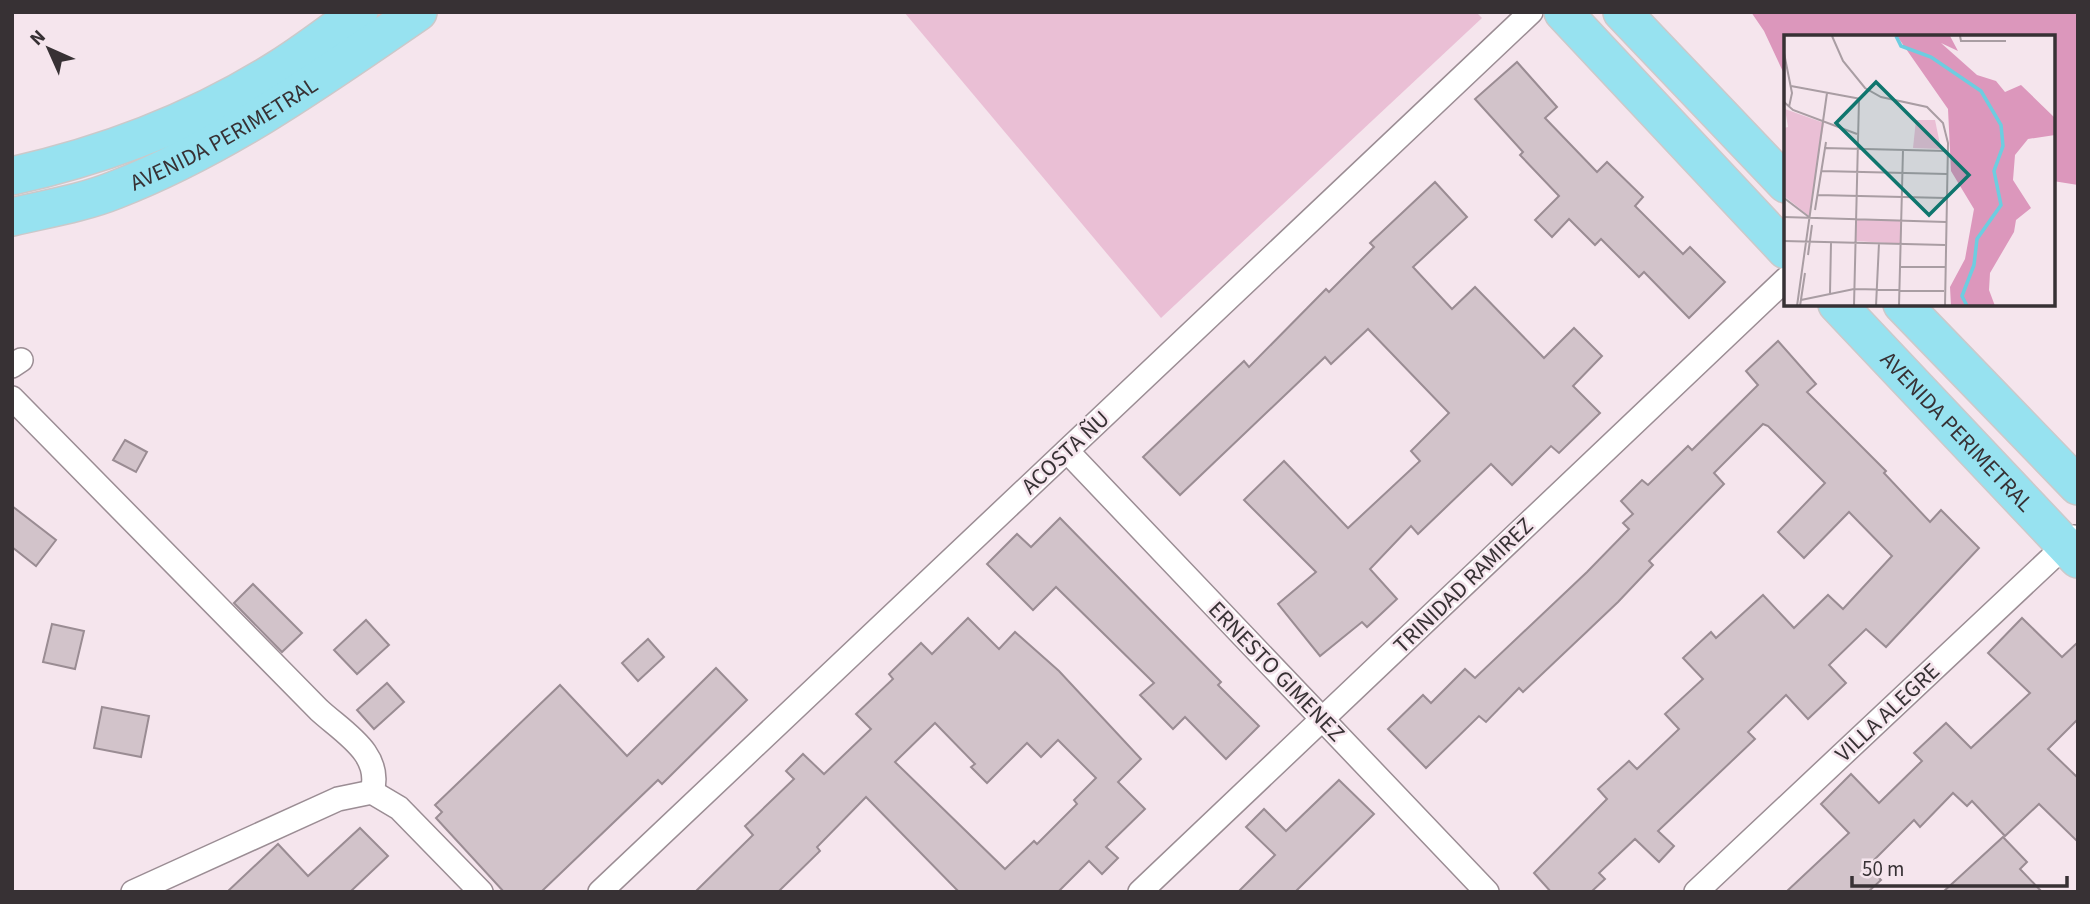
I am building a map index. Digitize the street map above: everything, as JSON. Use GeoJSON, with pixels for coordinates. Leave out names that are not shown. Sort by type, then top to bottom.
{"type":"FeatureCollection","features":[{"type":"Feature","properties":{"kind":"main road","name":"AVENIDA PERIMETRAL"},"geometry":{"type":"LineString","coordinates":[[12,176],[70,163],[143,138],[279,68],[359,12]]}},
{"type":"Feature","properties":{"kind":"main road","name":"AVENIDA PERIMETRAL"},"geometry":{"type":"LineString","coordinates":[[12,217],[113,191],[171,165],[297,94],[418,12]]}},
{"type":"Feature","properties":{"kind":"main road"},"geometry":{"type":"LineString","coordinates":[[1563,12],[1784,248]]}},
{"type":"Feature","properties":{"kind":"main road"},"geometry":{"type":"LineString","coordinates":[[1622,12],[1784,182]]}},
{"type":"Feature","properties":{"kind":"main road","name":"AVENIDA PERIMETRAL"},"geometry":{"type":"LineString","coordinates":[[1839,306],[2073,546]]}},
{"type":"Feature","properties":{"kind":"main road","name":"AVENIDA PERIMETRAL"},"geometry":{"type":"LineString","coordinates":[[1904,306],[2078,486]]}},
{"type":"Feature","properties":{"kind":"street","name":"ACOSTA ÑU"},"geometry":{"type":"LineString","coordinates":[[600,892],[1531,12]]}},
{"type":"Feature","properties":{"kind":"street","name":"TRINIDAD RAMIREZ"},"geometry":{"type":"LineString","coordinates":[[1140,892],[1784,281]]}},
{"type":"Feature","properties":{"kind":"street"},"geometry":{"type":"LineString","coordinates":[[12,398],[301,692],[367,754],[375,769],[372,792]]}},
{"type":"Feature","properties":{"kind":"street","name":"ERNESTO GIMENEZ"},"geometry":{"type":"LineString","coordinates":[[1067,451],[1487,892]]}},
{"type":"Feature","properties":{"kind":"street","name":"VILLA ALEGRE"},"geometry":{"type":"LineString","coordinates":[[1696,892],[2073,546]]}},
{"type":"Feature","properties":{"kind":"street"},"geometry":{"type":"LineString","coordinates":[[133,892],[338,799],[372,792],[399,807],[481,892]]}},
{"type":"Feature","properties":{"kind":"shaded area"},"geometry":{"type":"Polygon","coordinates":[[[904,12],[1476,12],[1482,18],[1161,318],[904,12]]]}},
{"type":"Feature","properties":{"kind":"shaded area"},"geometry":{"type":"Polygon","coordinates":[[[1751,12],[2078,12],[2078,185],[2055,181],[2055,35],[1784,35],[1784,74],[1764,31],[1751,12]]]}},
{"type":"Feature","properties":{"kind":"building"},"geometry":{"type":"Polygon","coordinates":[[[1517,62],[1557,107],[1545,118],[1597,172],[1607,162],[1643,197],[1635,206],[1683,254],[1690,247],[1725,282],[1689,318],[1644,272],[1639,277],[1601,239],[1595,245],[1569,219],[1552,237],[1535,220],[1559,196],[1520,155],[1523,152],[1475,99],[1517,62]]]}},
{"type":"Feature","properties":{"kind":"building"},"geometry":{"type":"Polygon","coordinates":[[[1435,182],[1467,217],[1413,267],[1452,309],[1475,287],[1544,358],[1574,328],[1602,356],[1573,386],[1600,413],[1559,453],[1551,446],[1512,485],[1491,464],[1418,534],[1411,526],[1370,569],[1397,599],[1367,627],[1362,622],[1320,656],[1278,604],[1316,572],[1244,500],[1284,461],[1348,528],[1420,461],[1411,451],[1449,413],[1368,329],[1331,364],[1325,357],[1180,495],[1143,457],[1244,361],[1249,367],[1326,289],[1329,292],[1374,247],[1370,243],[1435,182]]]}},
{"type":"Feature","properties":{"kind":"building"},"geometry":{"type":"Polygon","coordinates":[[[1778,341],[1816,384],[1807,392],[1886,471],[1884,473],[1930,522],[1941,510],[1979,548],[1886,647],[1866,629],[1829,665],[1846,683],[1808,719],[1786,695],[1748,732],[1755,739],[1658,831],[1674,846],[1659,862],[1635,839],[1599,873],[1605,879],[1591,892],[1551,892],[1534,873],[1607,799],[1598,789],[1629,761],[1637,769],[1679,729],[1665,714],[1703,679],[1683,658],[1711,632],[1716,638],[1763,595],[1794,628],[1828,595],[1843,609],[1892,556],[1849,512],[1804,558],[1778,532],[1825,483],[1768,426],[1763,424],[1714,473],[1724,484],[1649,561],[1653,565],[1618,602],[1523,692],[1519,688],[1486,722],[1479,716],[1426,768],[1388,729],[1423,695],[1431,703],[1465,669],[1475,678],[1587,572],[1629,529],[1623,523],[1633,514],[1621,501],[1642,480],[1648,485],[1688,446],[1692,450],[1758,385],[1746,371],[1778,341]]]}},
{"type":"Feature","properties":{"kind":"building"},"geometry":{"type":"Polygon","coordinates":[[[125,440],[147,452],[136,472],[113,460],[125,440]]]}},
{"type":"Feature","properties":{"kind":"building"},"geometry":{"type":"Polygon","coordinates":[[[12,506],[56,540],[36,566],[12,547],[12,506]]]}},
{"type":"Feature","properties":{"kind":"building"},"geometry":{"type":"Polygon","coordinates":[[[1060,518],[1221,682],[1218,685],[1259,726],[1226,759],[1185,717],[1173,729],[1140,695],[1154,683],[1056,587],[1033,610],[987,564],[1017,534],[1031,547],[1060,518]]]}},
{"type":"Feature","properties":{"kind":"building"},"geometry":{"type":"Polygon","coordinates":[[[253,584],[302,633],[282,652],[234,603],[253,584]]]}},
{"type":"Feature","properties":{"kind":"building"},"geometry":{"type":"Polygon","coordinates":[[[968,618],[999,649],[1015,632],[1059,671],[1141,759],[1118,782],[1145,809],[1106,847],[1118,858],[1102,874],[1089,861],[1058,892],[959,892],[866,797],[817,847],[820,851],[778,892],[695,892],[753,835],[745,826],[794,779],[786,771],[803,754],[824,774],[871,729],[856,714],[893,679],[889,674],[921,643],[932,654],[968,618]],[[935,723],[895,762],[1005,869],[1034,841],[1037,844],[1077,804],[1074,800],[1096,778],[1058,740],[1041,757],[1027,743],[987,783],[971,767],[975,764],[935,723]]]}},
{"type":"Feature","properties":{"kind":"building"},"geometry":{"type":"Polygon","coordinates":[[[2022,618],[2062,657],[2078,642],[2078,719],[2048,749],[2078,778],[2078,842],[2039,804],[2005,836],[1972,801],[1967,806],[1953,793],[1920,827],[1914,820],[1868,866],[1881,880],[1868,892],[1786,892],[1849,833],[1821,804],[1851,774],[1879,803],[1922,761],[1914,753],[1946,723],[1971,748],[2030,693],[1988,653],[2022,618]]]}},
{"type":"Feature","properties":{"kind":"building"},"geometry":{"type":"Polygon","coordinates":[[[366,620],[389,645],[357,674],[334,650],[366,620]]]}},
{"type":"Feature","properties":{"kind":"building"},"geometry":{"type":"Polygon","coordinates":[[[52,624],[84,631],[75,669],[43,662],[52,624]]]}},
{"type":"Feature","properties":{"kind":"building"},"geometry":{"type":"Polygon","coordinates":[[[648,639],[664,657],[638,681],[622,663],[648,639]]]}},
{"type":"Feature","properties":{"kind":"building"},"geometry":{"type":"Polygon","coordinates":[[[716,668],[747,700],[662,784],[658,780],[541,892],[504,892],[436,818],[442,812],[435,805],[560,685],[627,756],[716,668]]]}},
{"type":"Feature","properties":{"kind":"building"},"geometry":{"type":"Polygon","coordinates":[[[387,683],[404,702],[374,729],[357,710],[387,683]]]}},
{"type":"Feature","properties":{"kind":"building"},"geometry":{"type":"Polygon","coordinates":[[[102,707],[149,716],[141,757],[94,748],[102,707]]]}},
{"type":"Feature","properties":{"kind":"building"},"geometry":{"type":"Polygon","coordinates":[[[1339,780],[1374,814],[1295,892],[1238,892],[1275,855],[1246,827],[1264,809],[1286,831],[1339,780]]]}},
{"type":"Feature","properties":{"kind":"building"},"geometry":{"type":"Polygon","coordinates":[[[360,828],[388,856],[350,892],[227,892],[278,844],[308,876],[360,828]]]}},
{"type":"Feature","properties":{"kind":"building"},"geometry":{"type":"Polygon","coordinates":[[[2003,837],[2027,862],[2020,869],[2042,892],[1943,892],[2003,837]]]}}]}
